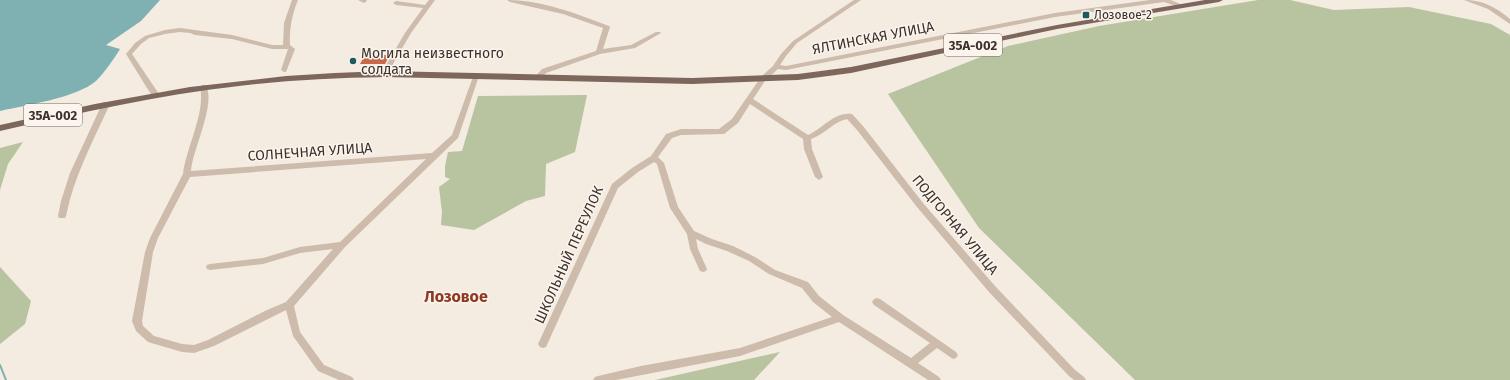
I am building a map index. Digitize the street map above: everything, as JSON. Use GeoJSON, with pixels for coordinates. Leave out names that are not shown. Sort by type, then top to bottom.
{"type":"FeatureCollection","features":[{"type":"Feature","properties":{"kind":"main road","name":"35А-002"},"geometry":{"type":"LineString","coordinates":[[0,128],[155,94],[204,87],[340,75],[384,74],[692,81],[798,77],[851,70],[1057,27],[1219,0]]}},
{"type":"Feature","properties":{"kind":"street"},"geometry":{"type":"LineString","coordinates":[[286,47],[286,38],[292,6],[295,0]]}},
{"type":"Feature","properties":{"kind":"street"},"geometry":{"type":"LineString","coordinates":[[384,74],[408,33],[432,0]]}},
{"type":"Feature","properties":{"kind":"street"},"geometry":{"type":"LineString","coordinates":[[510,0],[565,12],[607,27],[599,52]]}},
{"type":"Feature","properties":{"kind":"street"},"geometry":{"type":"LineString","coordinates":[[819,177],[808,149],[806,138],[750,100],[763,79],[776,67],[783,55],[795,42],[858,0]]}},
{"type":"Feature","properties":{"kind":"street","name":"ЯЛТИНСКАЯ УЛИЦА"},"geometry":{"type":"LineString","coordinates":[[776,67],[793,66],[1055,15],[1165,0],[1182,6]]}},
{"type":"Feature","properties":{"kind":"street"},"geometry":{"type":"LineString","coordinates":[[1467,0],[1473,1],[1502,15],[1510,22]]}},
{"type":"Feature","properties":{"kind":"street"},"geometry":{"type":"LineString","coordinates":[[396,3],[426,7]]}},
{"type":"Feature","properties":{"kind":"street"},"geometry":{"type":"LineString","coordinates":[[155,94],[129,54],[135,45],[151,35],[188,29],[193,30],[195,33],[232,37],[272,47],[286,47],[292,49],[284,70]]}},
{"type":"Feature","properties":{"kind":"street"},"geometry":{"type":"LineString","coordinates":[[537,78],[544,71],[565,63],[589,57],[599,52],[633,47],[658,33]]}},
{"type":"Feature","properties":{"kind":"street"},"geometry":{"type":"LineString","coordinates":[[204,87],[206,96],[198,132],[188,164],[187,174],[154,238],[149,252],[137,321],[139,328],[151,339],[182,348],[194,349],[211,343],[289,305],[342,245],[455,136],[476,76]]}},
{"type":"Feature","properties":{"kind":"street","name":"ШКОЛЬНЫЙ ПЕРЕУЛОК"},"geometry":{"type":"LineString","coordinates":[[543,344],[615,186],[654,158],[669,136],[675,133],[721,132],[735,121],[750,100]]}},
{"type":"Feature","properties":{"kind":"street"},"geometry":{"type":"LineString","coordinates":[[62,216],[76,166],[92,138],[106,104]]}},
{"type":"Feature","properties":{"kind":"street","name":"ПОДГОРНАЯ УЛИЦА"},"geometry":{"type":"LineString","coordinates":[[806,138],[815,136],[844,116],[849,116],[920,205],[992,289],[1072,373],[1081,380]]}},
{"type":"Feature","properties":{"kind":"street","name":"СОЛНЕЧНАЯ УЛИЦА"},"geometry":{"type":"LineString","coordinates":[[187,174],[434,156]]}},
{"type":"Feature","properties":{"kind":"street"},"geometry":{"type":"LineString","coordinates":[[654,158],[660,163],[674,208],[690,233],[694,249],[703,269]]}},
{"type":"Feature","properties":{"kind":"street"},"geometry":{"type":"LineString","coordinates":[[690,233],[709,242],[730,248],[752,259],[772,272],[805,285],[816,299],[840,318],[936,380]]}},
{"type":"Feature","properties":{"kind":"street"},"geometry":{"type":"LineString","coordinates":[[210,267],[263,261],[300,250],[342,245]]}},
{"type":"Feature","properties":{"kind":"street"},"geometry":{"type":"LineString","coordinates":[[877,302],[953,355]]}},
{"type":"Feature","properties":{"kind":"street"},"geometry":{"type":"LineString","coordinates":[[289,305],[296,333],[321,368],[349,380]]}},
{"type":"Feature","properties":{"kind":"street"},"geometry":{"type":"LineString","coordinates":[[598,380],[641,370],[740,352],[840,318]]}},
{"type":"Feature","properties":{"kind":"street"},"geometry":{"type":"LineString","coordinates":[[912,364],[937,344]]}},
{"type":"Feature","properties":{"kind":"green space"},"geometry":{"type":"Polygon","coordinates":[[[1258,0],[1290,0],[1334,10],[1409,7],[1491,24],[1510,35],[1510,380],[1135,380],[979,228],[888,94],[1008,46],[1099,26],[1258,0]]]}},
{"type":"Feature","properties":{"kind":"green space"},"geometry":{"type":"Polygon","coordinates":[[[587,95],[575,152],[546,164],[545,196],[526,201],[474,230],[441,225],[442,212],[439,187],[450,179],[445,177],[445,166],[448,152],[462,151],[478,96],[587,95]]]}},
{"type":"Feature","properties":{"kind":"green space"},"geometry":{"type":"Polygon","coordinates":[[[23,142],[8,164],[0,190],[0,148],[23,142]]]}},
{"type":"Feature","properties":{"kind":"green space"},"geometry":{"type":"Polygon","coordinates":[[[0,267],[31,301],[25,324],[0,344],[0,267]]]}},
{"type":"Feature","properties":{"kind":"green space"},"geometry":{"type":"Polygon","coordinates":[[[780,352],[754,380],[655,380],[780,352]]]}},
{"type":"Feature","properties":{"kind":"water"},"geometry":{"type":"Polygon","coordinates":[[[0,0],[160,0],[141,21],[106,45],[120,49],[106,70],[96,81],[87,87],[64,96],[0,111],[0,0]]]}},
{"type":"Feature","properties":{"kind":"building"},"geometry":{"type":"Polygon","coordinates":[[[365,55],[390,55],[385,64],[360,64],[365,55]]]}},
{"type":"Feature","properties":{"kind":"waterway"},"geometry":{"type":"LineString","coordinates":[[0,365],[6,380]]}},
{"type":"Feature","properties":{"kind":"place","name":"Лозовое-2"},"geometry":{"type":"Point","coordinates":[1086,15]}},
{"type":"Feature","properties":{"kind":"place","name":"Могила неизвестного солдата"},"geometry":{"type":"Point","coordinates":[353,61]}},
{"type":"Feature","properties":{"kind":"district","name":"Лозовое"},"geometry":{"type":"Point","coordinates":[456,296]}}]}
